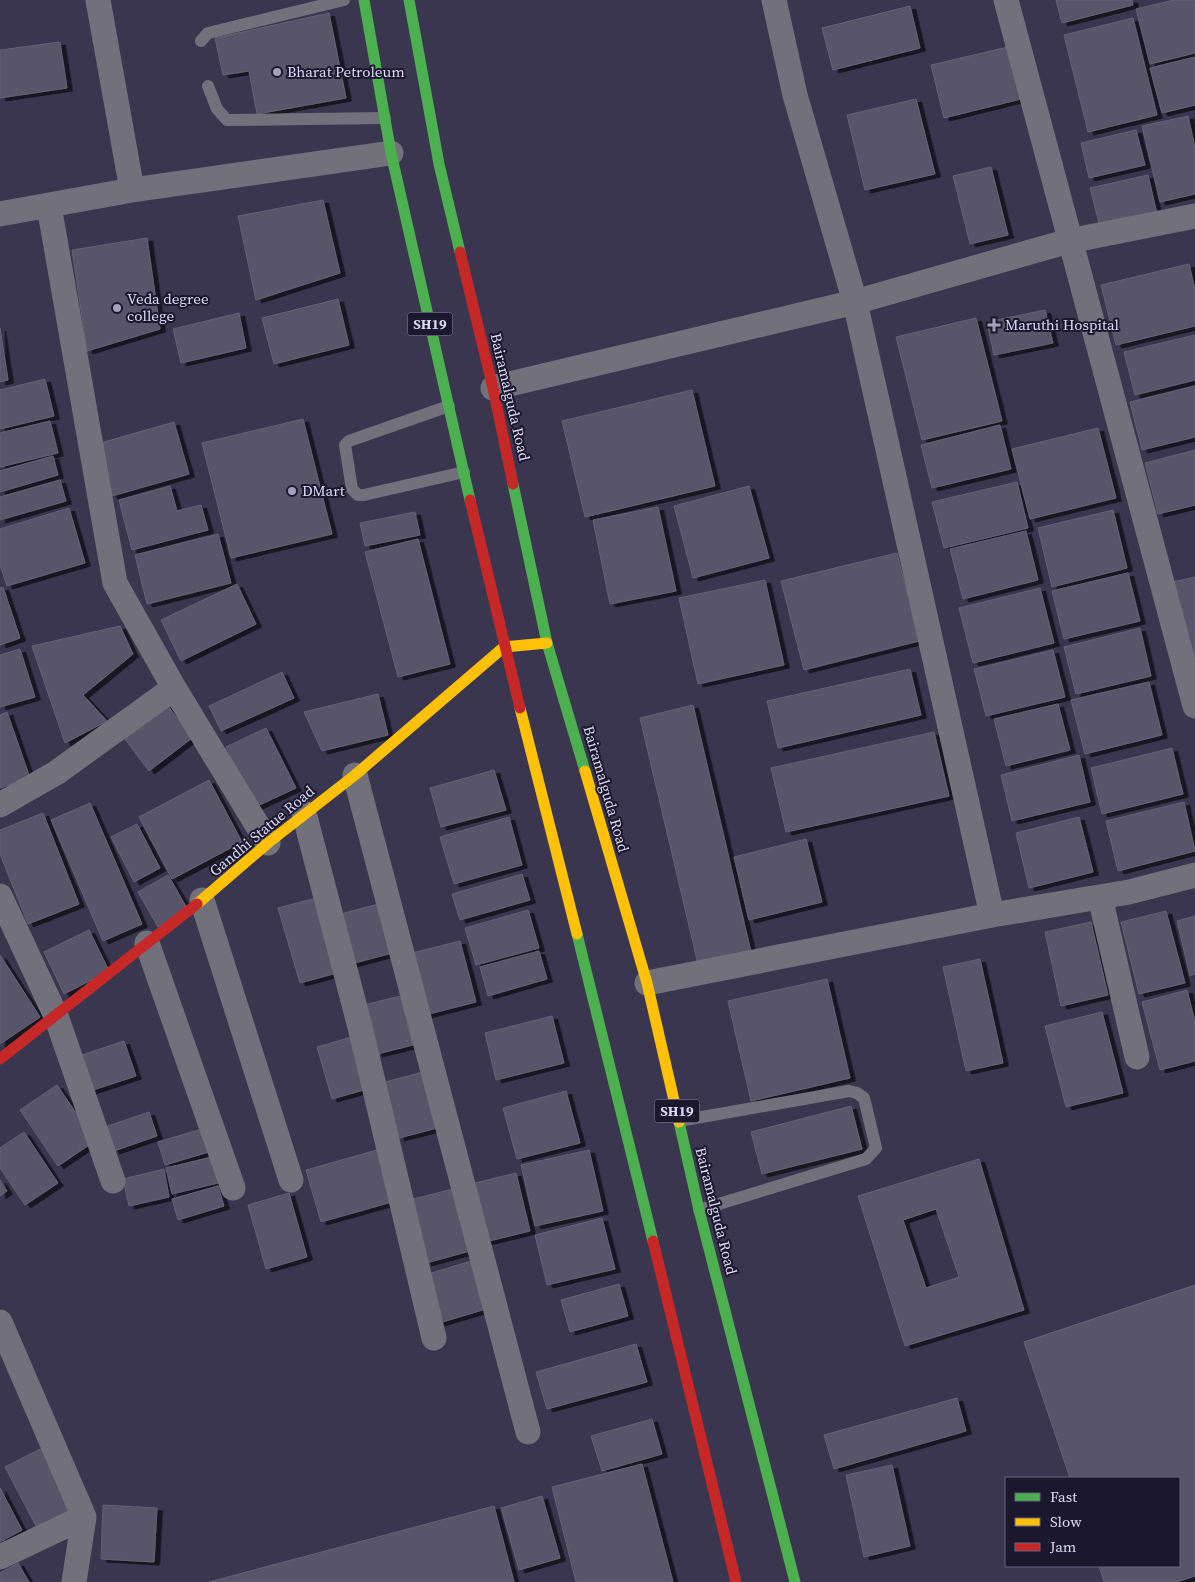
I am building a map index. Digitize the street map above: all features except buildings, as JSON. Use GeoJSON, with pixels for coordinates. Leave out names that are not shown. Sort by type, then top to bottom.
{"type":"FeatureCollection","features":[{"type":"Feature","properties":{"kind":"main road","name":"SH19"},"geometry":{"type":"LineString","coordinates":[[364,0],[391,152],[504,647],[610,1062],[736,1582]]}},
{"type":"Feature","properties":{"kind":"main road","name":"Bairamalguda Road"},"geometry":{"type":"LineString","coordinates":[[409,0],[439,164],[493,388],[547,643],[647,983],[699,1210],[795,1582]]}},
{"type":"Feature","properties":{"kind":"main road"},"geometry":{"type":"LineString","coordinates":[[504,647],[547,643]]}},
{"type":"Feature","properties":{"kind":"main road","name":"Gandhi Statue Road"},"geometry":{"type":"LineString","coordinates":[[0,1059],[202,900],[268,843],[355,775],[504,647]]}},
{"type":"Feature","properties":{"kind":"street"},"geometry":{"type":"LineString","coordinates":[[98,0],[132,190]]}},
{"type":"Feature","properties":{"kind":"street"},"geometry":{"type":"LineString","coordinates":[[774,0],[795,95],[855,302],[992,915]]}},
{"type":"Feature","properties":{"kind":"street"},"geometry":{"type":"LineString","coordinates":[[1006,0],[1195,706]]}},
{"type":"Feature","properties":{"kind":"street"},"geometry":{"type":"LineString","coordinates":[[0,214],[132,190],[391,152]]}},
{"type":"Feature","properties":{"kind":"street"},"geometry":{"type":"LineString","coordinates":[[49,206],[115,583],[174,688],[268,843]]}},
{"type":"Feature","properties":{"kind":"street"},"geometry":{"type":"LineString","coordinates":[[493,388],[855,302],[1069,241],[1195,216]]}},
{"type":"Feature","properties":{"kind":"street"},"geometry":{"type":"LineString","coordinates":[[0,805],[56,773],[174,688]]}},
{"type":"Feature","properties":{"kind":"street"},"geometry":{"type":"LineString","coordinates":[[355,775],[528,1432]]}},
{"type":"Feature","properties":{"kind":"street"},"geometry":{"type":"LineString","coordinates":[[304,814],[360,1026],[434,1338]]}},
{"type":"Feature","properties":{"kind":"street"},"geometry":{"type":"LineString","coordinates":[[647,983],[992,915],[1129,892],[1195,875]]}},
{"type":"Feature","properties":{"kind":"street"},"geometry":{"type":"LineString","coordinates":[[0,896],[56,1016],[112,1181]]}},
{"type":"Feature","properties":{"kind":"street"},"geometry":{"type":"LineString","coordinates":[[1100,897],[1137,1057]]}},
{"type":"Feature","properties":{"kind":"street"},"geometry":{"type":"LineString","coordinates":[[202,900],[291,1180]]}},
{"type":"Feature","properties":{"kind":"street"},"geometry":{"type":"LineString","coordinates":[[147,944],[233,1188]]}},
{"type":"Feature","properties":{"kind":"street"},"geometry":{"type":"LineString","coordinates":[[1,1328],[84,1517],[74,1582]]}},
{"type":"Feature","properties":{"kind":"street"},"geometry":{"type":"LineString","coordinates":[[0,1558],[84,1517]]}},
{"type":"Feature","properties":{"kind":"lane"},"geometry":{"type":"LineString","coordinates":[[201,41],[208,33],[344,0]]}},
{"type":"Feature","properties":{"kind":"lane"},"geometry":{"type":"LineString","coordinates":[[208,86],[217,110],[227,120],[385,118]]}},
{"type":"Feature","properties":{"kind":"lane"},"geometry":{"type":"LineString","coordinates":[[449,406],[349,441],[344,445],[352,489],[358,495],[364,495],[464,472]]}},
{"type":"Feature","properties":{"kind":"lane"},"geometry":{"type":"LineString","coordinates":[[679,1121],[849,1091],[864,1098],[876,1148],[866,1159],[699,1210]]}},
{"type":"Feature","properties":{"kind":"traffic: fast"},"geometry":{"type":"LineString","coordinates":[[364,0],[391,153],[470,500]]}},
{"type":"Feature","properties":{"kind":"traffic: fast"},"geometry":{"type":"LineString","coordinates":[[409,0],[439,164],[460,252]]}},
{"type":"Feature","properties":{"kind":"traffic: fast"},"geometry":{"type":"LineString","coordinates":[[513,484],[547,643],[585,771]]}},
{"type":"Feature","properties":{"kind":"traffic: fast"},"geometry":{"type":"LineString","coordinates":[[577,934],[653,1241]]}},
{"type":"Feature","properties":{"kind":"traffic: fast"},"geometry":{"type":"LineString","coordinates":[[679,1122],[699,1210],[795,1582]]}},
{"type":"Feature","properties":{"kind":"traffic: slow"},"geometry":{"type":"LineString","coordinates":[[197,904],[268,843],[355,775],[504,647],[547,643]]}},
{"type":"Feature","properties":{"kind":"traffic: slow"},"geometry":{"type":"LineString","coordinates":[[520,708],[577,934]]}},
{"type":"Feature","properties":{"kind":"traffic: slow"},"geometry":{"type":"LineString","coordinates":[[585,771],[647,983],[679,1122]]}},
{"type":"Feature","properties":{"kind":"traffic: jam"},"geometry":{"type":"LineString","coordinates":[[460,252],[493,388],[513,484]]}},
{"type":"Feature","properties":{"kind":"traffic: jam"},"geometry":{"type":"LineString","coordinates":[[470,500],[520,708]]}},
{"type":"Feature","properties":{"kind":"traffic: jam"},"geometry":{"type":"LineString","coordinates":[[0,1059],[197,904]]}},
{"type":"Feature","properties":{"kind":"traffic: jam"},"geometry":{"type":"LineString","coordinates":[[653,1241],[736,1582]]}},
{"type":"Feature","properties":{"kind":"place","name":"Bharat Petroleum"},"geometry":{"type":"Point","coordinates":[277,72]}},
{"type":"Feature","properties":{"kind":"place","name":"Veda degree college"},"geometry":{"type":"Point","coordinates":[117,308]}},
{"type":"Feature","properties":{"kind":"place","name":"Maruthi Hospital"},"geometry":{"type":"Point","coordinates":[994,325]}},
{"type":"Feature","properties":{"kind":"place","name":"DMart"},"geometry":{"type":"Point","coordinates":[292,491]}}]}
